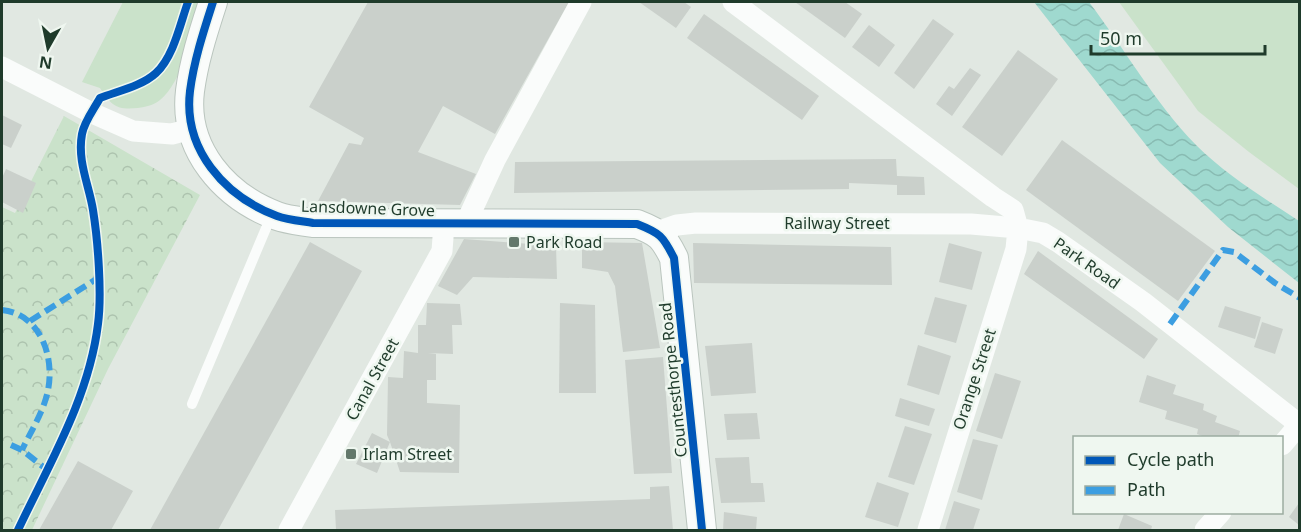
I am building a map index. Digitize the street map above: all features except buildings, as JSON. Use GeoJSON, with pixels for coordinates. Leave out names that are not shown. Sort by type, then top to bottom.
{"type":"FeatureCollection","features":[{"type":"Feature","properties":{"kind":"street"},"geometry":{"type":"LineString","coordinates":[[2,67],[99,117],[133,131],[172,134],[191,129],[190,90],[213,2]]}},
{"type":"Feature","properties":{"kind":"street","name":"Canal Street"},"geometry":{"type":"LineString","coordinates":[[289,531],[442,251],[455,223],[495,160],[581,2]]}},
{"type":"Feature","properties":{"kind":"street"},"geometry":{"type":"LineString","coordinates":[[733,2],[1013,210],[1018,228]]}},
{"type":"Feature","properties":{"kind":"street","name":"Lansdowne Grove"},"geometry":{"type":"LineString","coordinates":[[191,129],[207,163],[222,182],[248,202],[272,214],[313,223],[637,224],[657,232]]}},
{"type":"Feature","properties":{"kind":"street","name":"Railway Street"},"geometry":{"type":"LineString","coordinates":[[657,232],[677,225],[696,223],[924,223],[1018,228]]}},
{"type":"Feature","properties":{"kind":"street","name":"Park Road"},"geometry":{"type":"LineString","coordinates":[[1018,228],[1043,233],[1058,242],[1143,302],[1299,425]]}},
{"type":"Feature","properties":{"kind":"street","name":"Orange Street"},"geometry":{"type":"LineString","coordinates":[[928,531],[1016,249],[1018,228]]}},
{"type":"Feature","properties":{"kind":"street","name":"Countesthorpe Road"},"geometry":{"type":"LineString","coordinates":[[657,232],[667,243],[674,258],[702,531]]}},
{"type":"Feature","properties":{"kind":"street"},"geometry":{"type":"LineString","coordinates":[[1283,442],[1299,425]]}},
{"type":"Feature","properties":{"kind":"street"},"geometry":{"type":"LineString","coordinates":[[1205,531],[1220,514]]}},
{"type":"Feature","properties":{"kind":"lane"},"geometry":{"type":"LineString","coordinates":[[192,404],[272,214]]}},
{"type":"Feature","properties":{"kind":"green space"},"geometry":{"type":"Polygon","coordinates":[[[123,2],[202,2],[175,81],[160,100],[144,107],[115,106],[100,88],[82,82],[123,2]]]}},
{"type":"Feature","properties":{"kind":"green space"},"geometry":{"type":"Polygon","coordinates":[[[1119,2],[1299,2],[1299,189],[1198,111],[1119,2]]]}},
{"type":"Feature","properties":{"kind":"green space"},"geometry":{"type":"Polygon","coordinates":[[[64,116],[200,195],[108,369],[32,530],[2,530],[2,207],[15,213],[64,116]]]}},
{"type":"Feature","properties":{"kind":"water"},"geometry":{"type":"Polygon","coordinates":[[[1034,2],[1089,2],[1153,93],[1196,145],[1233,176],[1299,221],[1299,283],[1228,227],[1160,163],[1034,2]]]}},
{"type":"Feature","properties":{"kind":"marked path"},"geometry":{"type":"LineString","coordinates":[[1170,324],[1223,250],[1234,252],[1275,283],[1300,298]]}},
{"type":"Feature","properties":{"kind":"marked path"},"geometry":{"type":"LineString","coordinates":[[30,321],[98,278]]}},
{"type":"Feature","properties":{"kind":"marked path"},"geometry":{"type":"LineString","coordinates":[[2,310],[16,313],[28,321],[37,330],[48,356],[50,370],[46,398],[22,450]]}},
{"type":"Feature","properties":{"kind":"marked path"},"geometry":{"type":"LineString","coordinates":[[11,445],[22,450],[46,469]]}},
{"type":"Feature","properties":{"kind":"cycle path"},"geometry":{"type":"LineString","coordinates":[[18,530],[77,404],[86,378],[98,324],[100,298],[98,252],[93,210],[81,154],[83,129],[100,98],[130,88],[150,78],[162,66],[172,49],[188,2]]}},
{"type":"Feature","properties":{"kind":"cycle path"},"geometry":{"type":"LineString","coordinates":[[213,2],[190,91],[193,132],[200,151],[211,168],[224,183],[258,207],[281,217],[313,223],[637,224],[660,236],[674,258],[702,530]]}},
{"type":"Feature","properties":{"kind":"place","name":"Park Road"},"geometry":{"type":"Point","coordinates":[514,242]}},
{"type":"Feature","properties":{"kind":"place","name":"Irlam Street"},"geometry":{"type":"Point","coordinates":[351,454]}}]}
